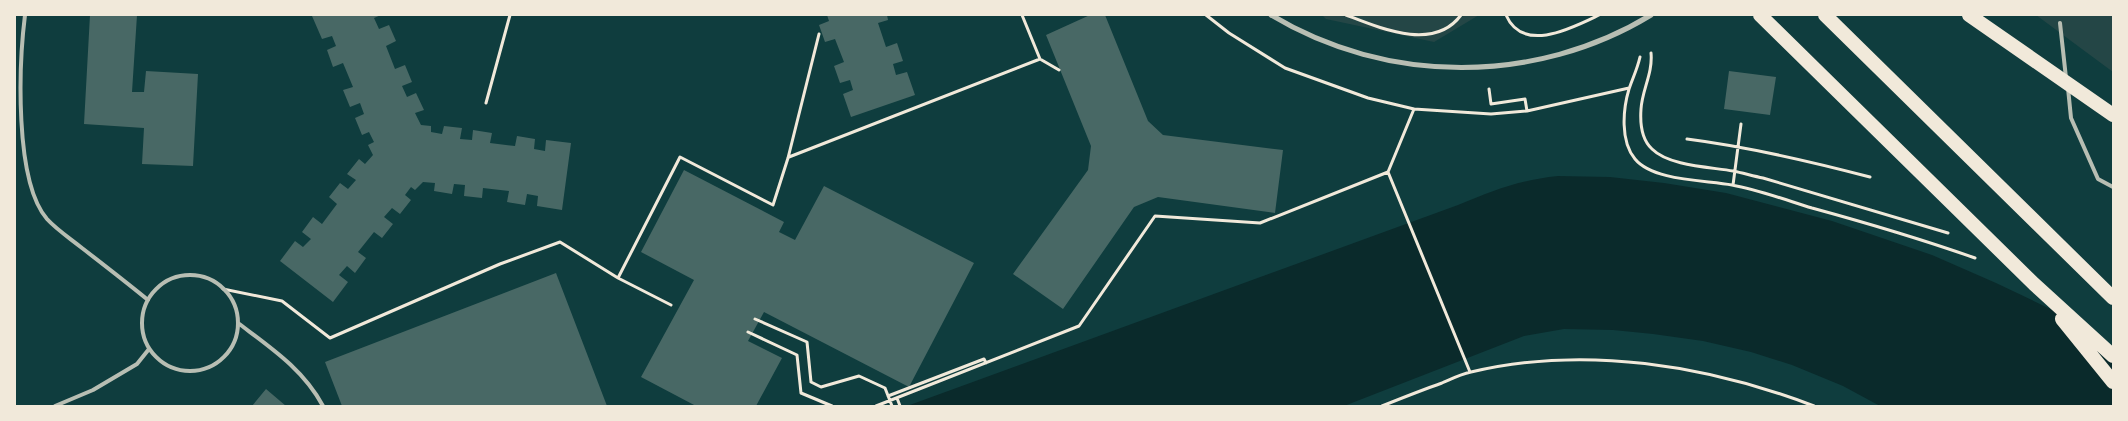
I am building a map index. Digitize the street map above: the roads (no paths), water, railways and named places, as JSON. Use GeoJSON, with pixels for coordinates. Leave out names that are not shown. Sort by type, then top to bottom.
{"type":"FeatureCollection","features":[{"type":"Feature","properties":{"kind":"highway"},"geometry":{"type":"LineString","coordinates":[[1760,15],[2034,284],[2113,356]]}},
{"type":"Feature","properties":{"kind":"highway"},"geometry":{"type":"LineString","coordinates":[[1825,15],[2113,298]]}},
{"type":"Feature","properties":{"kind":"highway"},"geometry":{"type":"LineString","coordinates":[[1969,15],[2113,115]]}},
{"type":"Feature","properties":{"kind":"highway"},"geometry":{"type":"LineString","coordinates":[[2034,284],[2113,382]]}},
{"type":"Feature","properties":{"kind":"street"},"geometry":{"type":"LineString","coordinates":[[1271,15],[1304,33],[1359,54],[1420,66],[1450,67],[1515,64],[1546,59],[1577,50],[1606,38],[1651,15]]}},
{"type":"Feature","properties":{"kind":"lane"},"geometry":{"type":"LineString","coordinates":[[26,15],[22,80],[22,130],[33,194],[39,207],[57,228],[148,300]]}},
{"type":"Feature","properties":{"kind":"lane"},"geometry":{"type":"LineString","coordinates":[[2060,23],[2071,118],[2098,179],[2113,187]]}},
{"type":"Feature","properties":{"kind":"lane"},"geometry":{"type":"LineString","coordinates":[[182,276],[197,276],[211,281],[223,289],[231,299],[236,311],[238,323],[234,340],[225,355],[212,366],[194,371],[177,369],[161,362],[149,349],[143,337],[143,312],[148,300],[156,290],[168,281],[182,276]]}},
{"type":"Feature","properties":{"kind":"lane"},"geometry":{"type":"LineString","coordinates":[[238,323],[288,361],[306,380],[323,406]]}},
{"type":"Feature","properties":{"kind":"lane"},"geometry":{"type":"LineString","coordinates":[[54,406],[93,390],[137,364],[149,349]]}}]}
